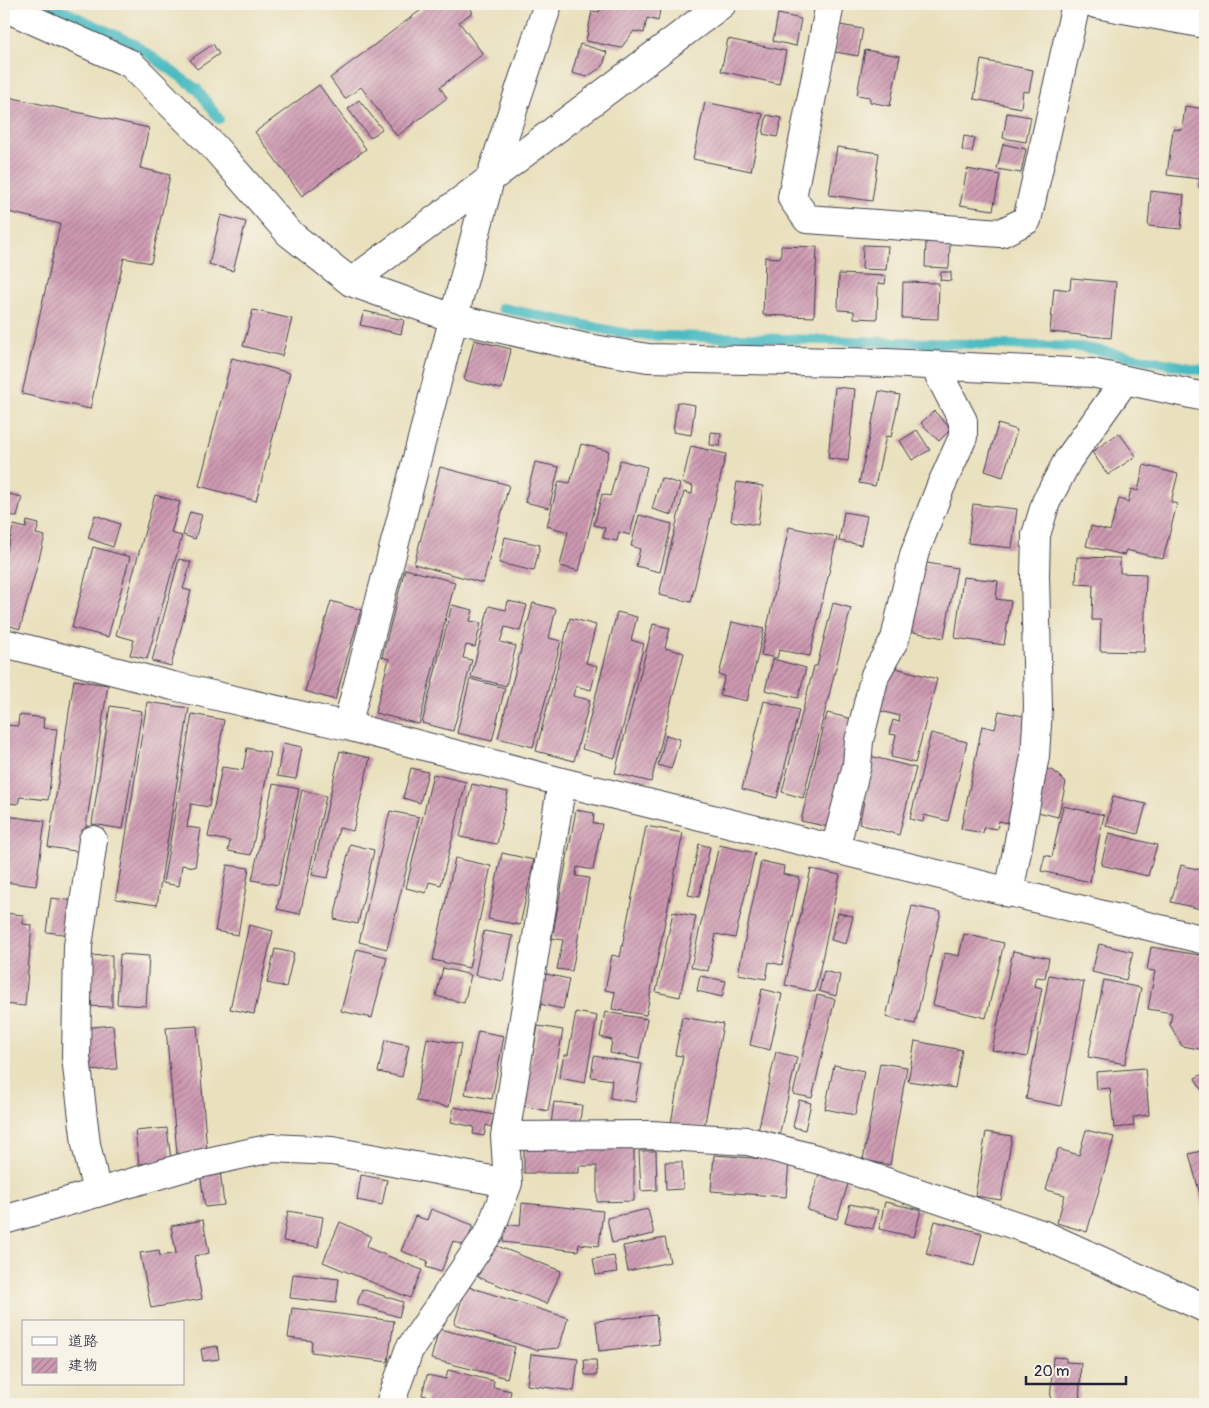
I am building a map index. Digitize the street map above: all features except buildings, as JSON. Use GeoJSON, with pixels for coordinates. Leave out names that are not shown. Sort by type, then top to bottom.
{"type":"FeatureCollection","features":[{"type":"Feature","properties":{"kind":"street"},"geometry":{"type":"LineString","coordinates":[[347,726],[490,180],[548,4]]}},
{"type":"Feature","properties":{"kind":"street"},"geometry":{"type":"LineString","coordinates":[[350,282],[490,180],[722,4]]}},
{"type":"Feature","properties":{"kind":"street"},"geometry":{"type":"LineString","coordinates":[[830,4],[792,198],[807,220],[1000,233],[1028,220],[1076,4]]}},
{"type":"Feature","properties":{"kind":"street"},"geometry":{"type":"LineString","coordinates":[[1096,4],[1205,24]]}},
{"type":"Feature","properties":{"kind":"street"},"geometry":{"type":"LineString","coordinates":[[4,7],[130,64],[214,148],[289,233],[350,282],[453,318],[582,347],[648,358],[934,365],[1092,373],[1205,396]]}},
{"type":"Feature","properties":{"kind":"street"},"geometry":{"type":"LineString","coordinates":[[835,849],[857,765],[859,741],[875,674],[895,639],[914,555],[940,488],[963,437],[963,421],[934,365]]}},
{"type":"Feature","properties":{"kind":"street"},"geometry":{"type":"LineString","coordinates":[[1009,892],[1035,756],[1038,708],[1036,535],[1046,502],[1068,460],[1125,380]]}},
{"type":"Feature","properties":{"kind":"street"},"geometry":{"type":"LineString","coordinates":[[4,643],[173,686],[347,726],[562,782],[1205,940]]}},
{"type":"Feature","properties":{"kind":"street"},"geometry":{"type":"LineString","coordinates":[[390,1404],[409,1350],[490,1232],[508,1184],[505,1136],[562,782]]}},
{"type":"Feature","properties":{"kind":"street"},"geometry":{"type":"LineString","coordinates":[[92,840],[78,946],[76,1056],[86,1144],[97,1192]]}},
{"type":"Feature","properties":{"kind":"street"},"geometry":{"type":"LineString","coordinates":[[505,1136],[651,1135],[748,1141],[824,1161],[1044,1236],[1205,1308]]}},
{"type":"Feature","properties":{"kind":"street"},"geometry":{"type":"LineString","coordinates":[[4,1220],[185,1167],[272,1148],[332,1151],[508,1184]]}},
{"type":"Feature","properties":{"kind":"waterway"},"geometry":{"type":"LineString","coordinates":[[49,4],[133,43],[197,89],[219,119]]}},
{"type":"Feature","properties":{"kind":"waterway"},"geometry":{"type":"LineString","coordinates":[[502,308],[632,335],[1081,347],[1205,371]]}}]}
